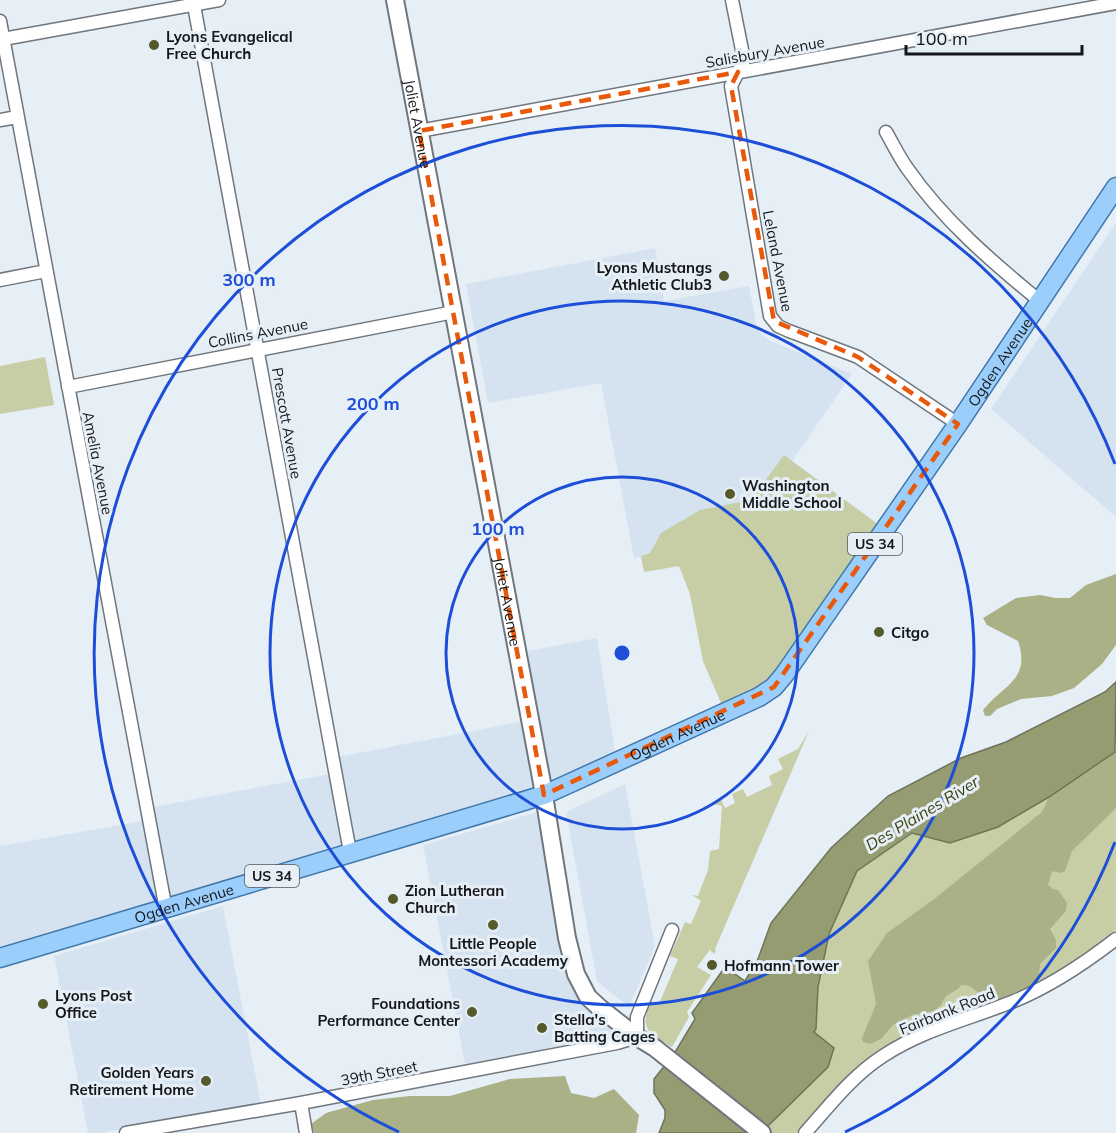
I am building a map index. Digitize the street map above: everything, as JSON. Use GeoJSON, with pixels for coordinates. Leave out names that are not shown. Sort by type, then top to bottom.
{"type":"FeatureCollection","features":[{"type":"Feature","properties":{"kind":"main road","name":"Ogden Avenue"},"geometry":{"type":"LineString","coordinates":[[0,958],[544,795],[759,698],[774,687],[784,675],[958,424],[1116,188]]}},
{"type":"Feature","properties":{"kind":"street"},"geometry":{"type":"LineString","coordinates":[[3,39],[194,2],[219,0]]}},
{"type":"Feature","properties":{"kind":"street","name":"Joliet Avenue"},"geometry":{"type":"LineString","coordinates":[[395,0],[544,795],[567,938],[576,974],[588,997],[762,1133]]}},
{"type":"Feature","properties":{"kind":"street","name":"Leland Avenue"},"geometry":{"type":"LineString","coordinates":[[732,0],[744,60],[731,86],[769,310],[774,321],[778,326],[789,331],[858,357],[958,424]]}},
{"type":"Feature","properties":{"kind":"street","name":"Prescott Avenue"},"geometry":{"type":"LineString","coordinates":[[194,2],[350,852]]}},
{"type":"Feature","properties":{"kind":"street","name":"Salisbury Avenue"},"geometry":{"type":"LineString","coordinates":[[419,131],[1116,3]]}},
{"type":"Feature","properties":{"kind":"street","name":"Amelia Avenue"},"geometry":{"type":"LineString","coordinates":[[0,21],[166,910]]}},
{"type":"Feature","properties":{"kind":"street"},"geometry":{"type":"LineString","coordinates":[[0,120],[17,117]]}},
{"type":"Feature","properties":{"kind":"street"},"geometry":{"type":"LineString","coordinates":[[885,132],[907,168],[940,209],[982,253],[1041,302]]}},
{"type":"Feature","properties":{"kind":"street"},"geometry":{"type":"LineString","coordinates":[[0,280],[46,271]]}},
{"type":"Feature","properties":{"kind":"street","name":"Collins Avenue"},"geometry":{"type":"LineString","coordinates":[[68,387],[258,348],[454,312]]}},
{"type":"Feature","properties":{"kind":"street"},"geometry":{"type":"LineString","coordinates":[[637,1037],[637,1017],[672,930]]}},
{"type":"Feature","properties":{"kind":"street","name":"Fairbank Road"},"geometry":{"type":"LineString","coordinates":[[805,1133],[850,1083],[883,1056],[929,1032],[1016,1000],[1082,966],[1116,939]]}},
{"type":"Feature","properties":{"kind":"street","name":"39th Street"},"geometry":{"type":"LineString","coordinates":[[128,1133],[301,1103],[617,1043],[637,1037]]}},
{"type":"Feature","properties":{"kind":"street"},"geometry":{"type":"LineString","coordinates":[[301,1103],[306,1133]]}},
{"type":"Feature","properties":{"kind":"highlighted area"},"geometry":{"type":"Polygon","coordinates":[[[738,72],[731,86],[774,321],[858,357],[958,424],[774,687],[544,795],[419,131],[738,72]]]}},
{"type":"Feature","properties":{"kind":"shaded area"},"geometry":{"type":"Polygon","coordinates":[[[1116,223],[1116,517],[991,409],[1116,223]]]}},
{"type":"Feature","properties":{"kind":"shaded area","name":"Washington Middle School"},"geometry":{"type":"Polygon","coordinates":[[[655,248],[664,301],[749,286],[757,329],[768,340],[852,374],[792,461],[883,528],[703,661],[690,594],[679,566],[644,572],[641,557],[634,558],[601,383],[488,403],[466,284],[655,248]]]}},
{"type":"Feature","properties":{"kind":"shaded area"},"geometry":{"type":"Polygon","coordinates":[[[45,357],[54,405],[0,414],[0,366],[45,357]]]}},
{"type":"Feature","properties":{"kind":"shaded area"},"geometry":{"type":"Polygon","coordinates":[[[784,455],[883,528],[781,675],[724,710],[703,661],[690,594],[679,566],[644,572],[641,556],[650,553],[661,533],[700,510],[751,500],[784,455]]]}},
{"type":"Feature","properties":{"kind":"shaded area"},"geometry":{"type":"Polygon","coordinates":[[[1116,574],[1116,645],[1102,664],[1074,688],[1052,696],[1021,699],[997,709],[990,716],[985,716],[983,710],[1018,673],[1021,654],[1018,641],[987,625],[983,618],[1016,598],[1040,595],[1070,598],[1086,585],[1116,574]]]}},
{"type":"Feature","properties":{"kind":"shaded area"},"geometry":{"type":"Polygon","coordinates":[[[597,638],[616,759],[541,793],[0,955],[0,846],[149,820],[147,808],[335,773],[333,758],[530,720],[518,653],[597,638]]]}},
{"type":"Feature","properties":{"kind":"shaded area"},"geometry":{"type":"Polygon","coordinates":[[[809,731],[716,951],[714,954],[710,950],[697,967],[711,975],[687,1012],[689,1017],[672,1047],[648,1030],[647,1011],[650,1001],[659,1004],[678,959],[670,956],[685,922],[691,924],[701,901],[692,895],[698,896],[708,870],[710,851],[719,849],[722,806],[714,802],[721,800],[725,808],[735,803],[732,794],[743,789],[747,797],[772,785],[769,776],[783,769],[778,759],[798,749],[809,731]]]}},
{"type":"Feature","properties":{"kind":"shaded area"},"geometry":{"type":"Polygon","coordinates":[[[1116,752],[1116,930],[1079,960],[1036,985],[930,1024],[889,1045],[846,1078],[797,1133],[763,1133],[816,1029],[818,987],[829,934],[857,871],[913,833],[950,843],[1049,797],[1116,752]]]}},
{"type":"Feature","properties":{"kind":"shaded area"},"geometry":{"type":"Polygon","coordinates":[[[1116,752],[1116,808],[1072,851],[1065,871],[1060,873],[1052,871],[1048,885],[1058,890],[1067,903],[1066,911],[1050,929],[1056,940],[1056,948],[1040,964],[1037,983],[991,1002],[985,1002],[972,988],[961,985],[946,996],[934,1011],[912,1015],[893,1025],[881,1039],[870,1044],[863,1042],[862,1038],[876,1004],[868,961],[887,933],[933,900],[1042,812],[1049,797],[1116,752]]]}},
{"type":"Feature","properties":{"kind":"shaded area"},"geometry":{"type":"Polygon","coordinates":[[[625,784],[655,946],[629,1007],[597,981],[566,812],[625,784]]]}},
{"type":"Feature","properties":{"kind":"shaded area"},"geometry":{"type":"Polygon","coordinates":[[[538,812],[562,956],[570,984],[580,1002],[622,1036],[465,1064],[423,845],[538,812]]]}},
{"type":"Feature","properties":{"kind":"shaded area"},"geometry":{"type":"Polygon","coordinates":[[[223,906],[261,1105],[100,1133],[88,1133],[54,956],[223,906]]]}},
{"type":"Feature","properties":{"kind":"shaded area"},"geometry":{"type":"Polygon","coordinates":[[[565,1076],[571,1093],[594,1098],[614,1089],[639,1115],[636,1133],[314,1133],[311,1124],[326,1113],[373,1100],[410,1096],[450,1096],[510,1079],[565,1076]]]}},
{"type":"Feature","properties":{"kind":"water","name":"Des Plaines River"},"geometry":{"type":"Polygon","coordinates":[[[1116,682],[1115,752],[1049,797],[998,827],[950,843],[912,833],[857,871],[829,934],[818,987],[814,1032],[834,1048],[828,1067],[763,1133],[659,1133],[665,1118],[665,1110],[654,1093],[654,1079],[674,1054],[695,1019],[692,1013],[725,967],[745,981],[758,959],[771,923],[831,848],[888,796],[961,758],[1006,742],[1105,692],[1116,682]]]}},
{"type":"Feature","properties":{"kind":"place","name":"Lyons Evangelical Free Church"},"geometry":{"type":"Point","coordinates":[154,45]}},
{"type":"Feature","properties":{"kind":"place","name":"Lyons Mustangs Athletic Club3"},"geometry":{"type":"Point","coordinates":[724,276]}},
{"type":"Feature","properties":{"kind":"place","name":"Washington Middle School"},"geometry":{"type":"Point","coordinates":[730,494]}},
{"type":"Feature","properties":{"kind":"place","name":"Citgo"},"geometry":{"type":"Point","coordinates":[879,632]}},
{"type":"Feature","properties":{"kind":"place","name":"Zion Lutheran Church"},"geometry":{"type":"Point","coordinates":[393,899]}},
{"type":"Feature","properties":{"kind":"place","name":"Little People Montessori Academy"},"geometry":{"type":"Point","coordinates":[493,925]}},
{"type":"Feature","properties":{"kind":"place","name":"Hofmann Tower"},"geometry":{"type":"Point","coordinates":[712,965]}},
{"type":"Feature","properties":{"kind":"place","name":"Lyons Post Office"},"geometry":{"type":"Point","coordinates":[43,1004]}},
{"type":"Feature","properties":{"kind":"place","name":"Foundations Performance Center"},"geometry":{"type":"Point","coordinates":[472,1012]}},
{"type":"Feature","properties":{"kind":"place","name":"Stella's Batting Cages"},"geometry":{"type":"Point","coordinates":[542,1028]}},
{"type":"Feature","properties":{"kind":"place","name":"Golden Years Retirement Home"},"geometry":{"type":"Point","coordinates":[206,1081]}}]}
